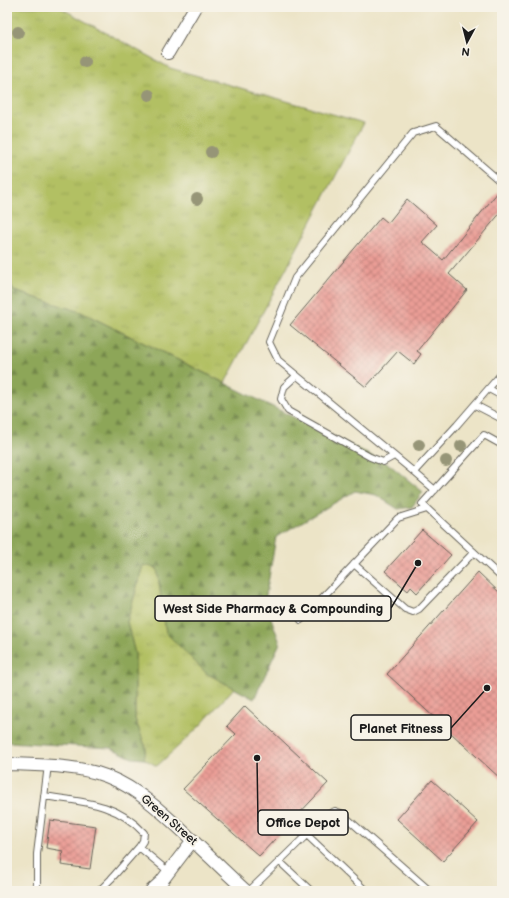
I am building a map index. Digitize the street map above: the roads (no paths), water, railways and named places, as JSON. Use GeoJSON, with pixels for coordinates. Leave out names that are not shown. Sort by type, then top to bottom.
{"type":"FeatureCollection","features":[{"type":"Feature","properties":{"kind":"street"},"geometry":{"type":"LineString","coordinates":[[168,53],[194,7]]}},
{"type":"Feature","properties":{"kind":"street","name":"Green Street"},"geometry":{"type":"LineString","coordinates":[[7,764],[48,765],[73,768],[98,774],[127,786],[145,798],[193,840],[246,891]]}},
{"type":"Feature","properties":{"kind":"street"},"geometry":{"type":"LineString","coordinates":[[152,891],[161,882],[193,840]]}},
{"type":"Feature","properties":{"kind":"lane"},"geometry":{"type":"LineString","coordinates":[[435,490],[296,376],[278,360],[268,342],[295,278],[413,133],[436,126],[502,183]]}},
{"type":"Feature","properties":{"kind":"lane"},"geometry":{"type":"LineString","coordinates":[[414,472],[502,373]]}},
{"type":"Feature","properties":{"kind":"lane"},"geometry":{"type":"LineString","coordinates":[[296,376],[284,387],[281,399],[288,411],[370,457],[383,462],[394,456]]}},
{"type":"Feature","properties":{"kind":"lane"},"geometry":{"type":"LineString","coordinates":[[489,389],[502,396]]}},
{"type":"Feature","properties":{"kind":"lane"},"geometry":{"type":"LineString","coordinates":[[475,405],[502,419]]}},
{"type":"Feature","properties":{"kind":"lane"},"geometry":{"type":"LineString","coordinates":[[302,620],[398,518],[424,506],[435,490],[484,435],[502,444]]}},
{"type":"Feature","properties":{"kind":"lane"},"geometry":{"type":"LineString","coordinates":[[424,506],[502,578]]}},
{"type":"Feature","properties":{"kind":"lane"},"geometry":{"type":"LineString","coordinates":[[354,564],[405,610],[413,612],[419,609],[474,552]]}},
{"type":"Feature","properties":{"kind":"lane"},"geometry":{"type":"LineString","coordinates":[[36,891],[37,854],[48,765]]}},
{"type":"Feature","properties":{"kind":"lane"},"geometry":{"type":"LineString","coordinates":[[44,796],[101,805],[121,814],[144,833],[143,841],[140,847],[99,891]]}},
{"type":"Feature","properties":{"kind":"lane"},"geometry":{"type":"LineString","coordinates":[[249,891],[327,815],[335,811],[341,813],[430,891]]}},
{"type":"Feature","properties":{"kind":"lane"},"geometry":{"type":"LineString","coordinates":[[306,835],[366,891]]}},
{"type":"Feature","properties":{"kind":"lane"},"geometry":{"type":"LineString","coordinates":[[140,847],[169,872]]}},
{"type":"Feature","properties":{"kind":"lane"},"geometry":{"type":"LineString","coordinates":[[279,861],[311,891]]}},
{"type":"Feature","properties":{"kind":"place","name":"West Side Pharmacy & Compounding"},"geometry":{"type":"Point","coordinates":[418,563]}},
{"type":"Feature","properties":{"kind":"place","name":"Planet Fitness"},"geometry":{"type":"Point","coordinates":[487,688]}},
{"type":"Feature","properties":{"kind":"place","name":"Office Depot"},"geometry":{"type":"Point","coordinates":[257,758]}}]}
